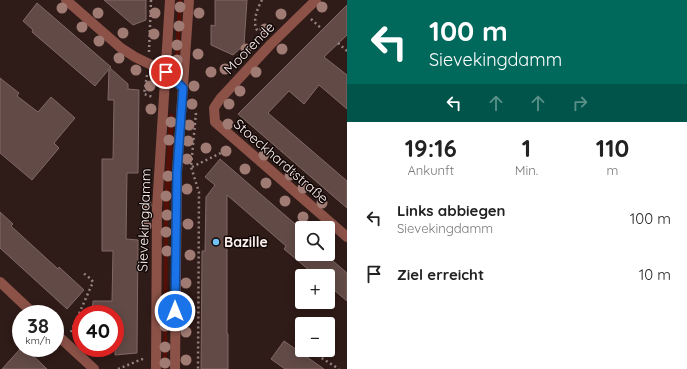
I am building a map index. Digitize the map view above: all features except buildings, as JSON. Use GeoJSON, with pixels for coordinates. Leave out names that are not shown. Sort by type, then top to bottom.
{"type":"FeatureCollection","features":[{"type":"Feature","properties":{"kind":"street"},"geometry":{"type":"LineString","coordinates":[[66,0],[121,48],[135,57],[166,72],[183,88]]}},
{"type":"Feature","properties":{"kind":"street","name":"Sievekingdamm"},"geometry":{"type":"LineString","coordinates":[[156,369],[157,208],[170,0]]}},
{"type":"Feature","properties":{"kind":"street"},"geometry":{"type":"LineString","coordinates":[[175,369],[177,172],[189,0]]}},
{"type":"Feature","properties":{"kind":"street","name":"Moorende"},"geometry":{"type":"LineString","coordinates":[[214,122],[214,108],[220,99],[271,44],[316,0]]}},
{"type":"Feature","properties":{"kind":"street","name":"Stoeckhardtstraße"},"geometry":{"type":"LineString","coordinates":[[214,122],[347,236]]}},
{"type":"Feature","properties":{"kind":"street"},"geometry":{"type":"LineString","coordinates":[[0,282],[24,305]]}},
{"type":"Feature","properties":{"kind":"street"},"geometry":{"type":"LineString","coordinates":[[66,343],[94,369]]}},
{"type":"Feature","properties":{"kind":"path"},"geometry":{"type":"LineString","coordinates":[[262,0],[258,6],[256,14],[256,29],[271,44]]}},
{"type":"Feature","properties":{"kind":"path"},"geometry":{"type":"LineString","coordinates":[[338,44],[347,51]]}},
{"type":"Feature","properties":{"kind":"path"},"geometry":{"type":"LineString","coordinates":[[196,113],[191,167],[199,192],[198,369]]}},
{"type":"Feature","properties":{"kind":"path"},"geometry":{"type":"LineString","coordinates":[[191,167],[239,144]]}},
{"type":"Feature","properties":{"kind":"path"},"geometry":{"type":"LineString","coordinates":[[66,343],[93,282],[91,278],[82,272]]}},
{"type":"Feature","properties":{"kind":"path"},"geometry":{"type":"LineString","coordinates":[[118,369],[156,354]]}},
{"type":"Feature","properties":{"kind":"path"},"geometry":{"type":"LineString","coordinates":[[320,357],[339,369]]}},
{"type":"Feature","properties":{"kind":"shaded area"},"geometry":{"type":"Polygon","coordinates":[[[178,0],[182,0],[177,77],[174,75],[178,0]]]}},
{"type":"Feature","properties":{"kind":"shaded area"},"geometry":{"type":"Polygon","coordinates":[[[170,113],[174,115],[168,222],[167,369],[163,369],[164,201],[170,113]]]}},
{"type":"Feature","properties":{"kind":"place","name":"Bazille"},"geometry":{"type":"Point","coordinates":[216,242]}},
{"type":"Feature","properties":{"kind":"route"},"geometry":{"type":"LineString","coordinates":[[166,72],[183,88],[177,172],[175,311]]}}]}
